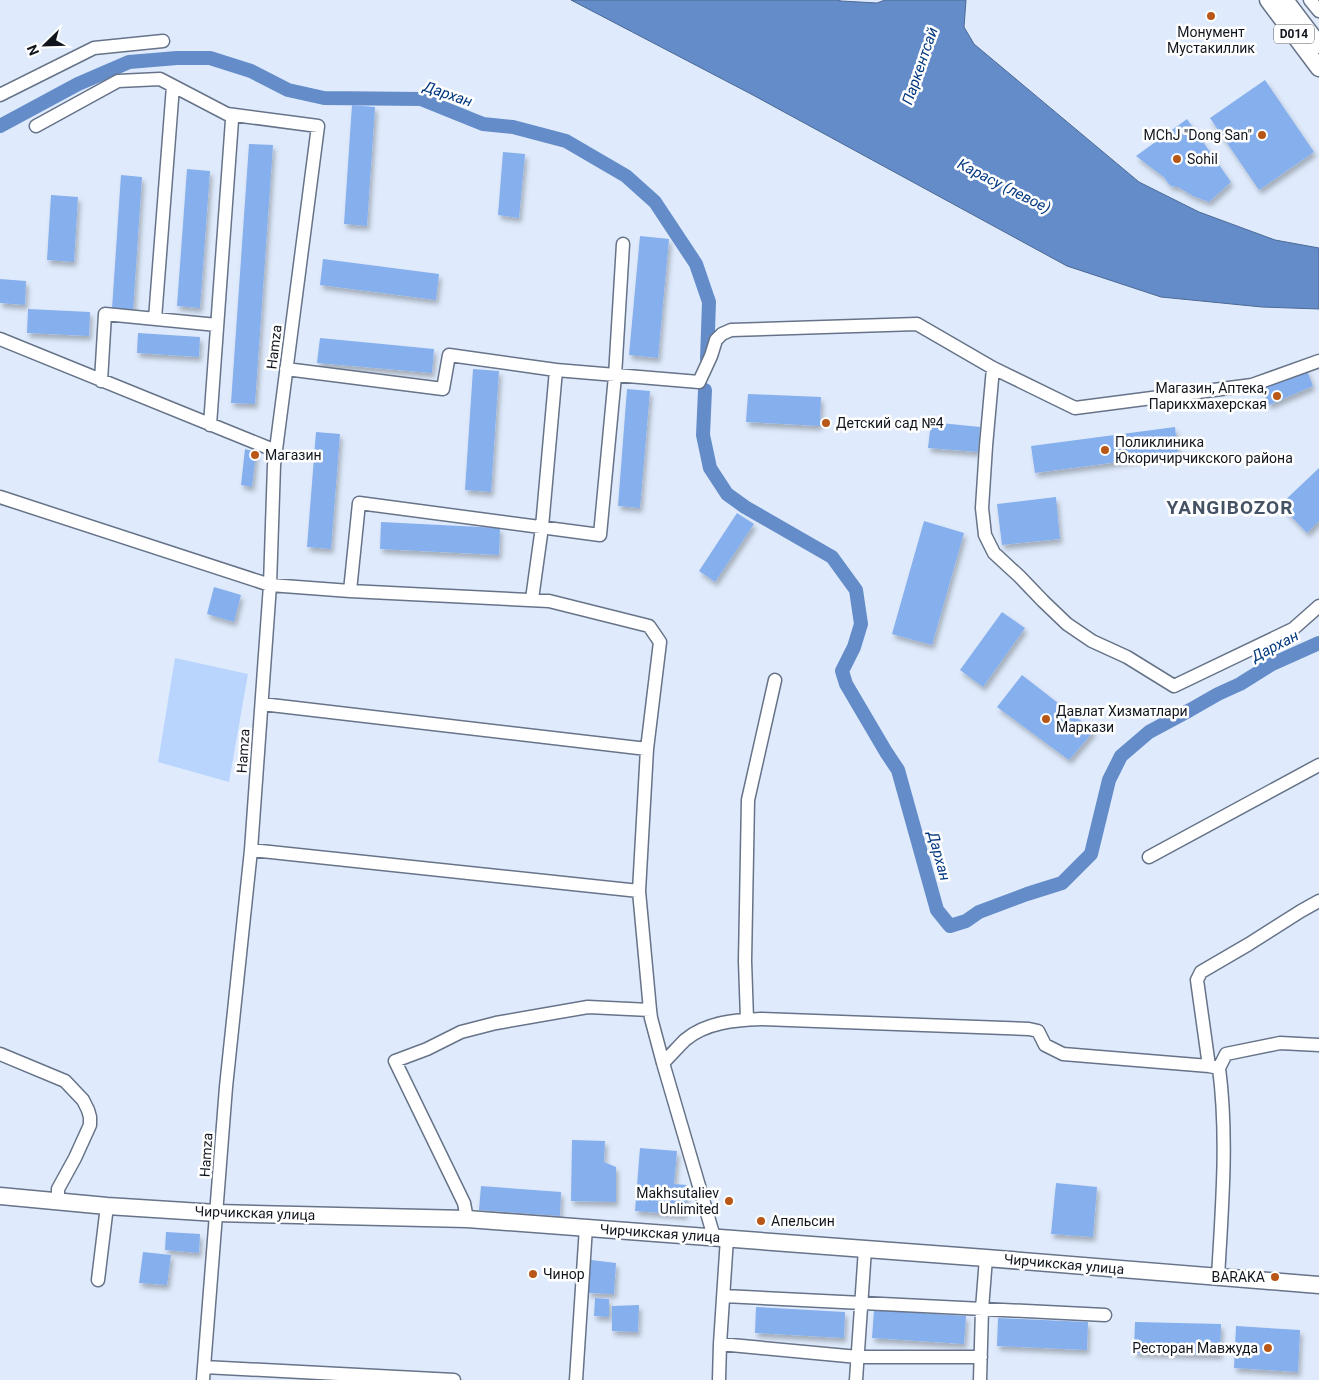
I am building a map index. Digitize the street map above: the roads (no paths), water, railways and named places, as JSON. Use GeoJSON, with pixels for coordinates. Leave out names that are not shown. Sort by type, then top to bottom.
{"type":"FeatureCollection","features":[{"type":"Feature","properties":{"kind":"main road","name":"D014"},"geometry":{"type":"LineString","coordinates":[[1268,0],[1319,68]]}},
{"type":"Feature","properties":{"kind":"main road","name":"D014"},"geometry":{"type":"LineString","coordinates":[[1285,0],[1319,45]]}},
{"type":"Feature","properties":{"kind":"main road","name":"Чирчикская улица"},"geometry":{"type":"LineString","coordinates":[[0,1196],[107,1206],[217,1213],[467,1218],[1319,1285]]}},
{"type":"Feature","properties":{"kind":"street"},"geometry":{"type":"LineString","coordinates":[[1310,0],[1319,11]]}},
{"type":"Feature","properties":{"kind":"street"},"geometry":{"type":"LineString","coordinates":[[0,95],[94,48],[163,41]]}},
{"type":"Feature","properties":{"kind":"street"},"geometry":{"type":"LineString","coordinates":[[36,126],[118,82],[160,79],[173,86],[155,319]]}},
{"type":"Feature","properties":{"kind":"street","name":"Hamza"},"geometry":{"type":"LineString","coordinates":[[173,86],[226,114],[318,126],[276,451],[270,585],[251,850],[226,1087],[203,1374]]}},
{"type":"Feature","properties":{"kind":"street"},"geometry":{"type":"LineString","coordinates":[[210,424],[232,120]]}},
{"type":"Feature","properties":{"kind":"street"},"geometry":{"type":"LineString","coordinates":[[350,591],[359,503],[600,536],[615,376],[623,244]]}},
{"type":"Feature","properties":{"kind":"street"},"geometry":{"type":"LineString","coordinates":[[101,380],[105,314],[217,325]]}},
{"type":"Feature","properties":{"kind":"street"},"geometry":{"type":"LineString","coordinates":[[286,369],[443,389],[450,355],[556,370],[700,382],[716,340],[722,334],[731,330],[917,324],[993,368],[1075,408],[1252,386],[1319,361]]}},
{"type":"Feature","properties":{"kind":"street"},"geometry":{"type":"LineString","coordinates":[[0,338],[276,451]]}},
{"type":"Feature","properties":{"kind":"street"},"geometry":{"type":"LineString","coordinates":[[993,368],[982,508],[985,535],[994,553],[1067,624],[1092,641],[1127,657],[1174,686],[1293,629],[1319,606]]}},
{"type":"Feature","properties":{"kind":"street"},"geometry":{"type":"LineString","coordinates":[[535,600],[556,370]]}},
{"type":"Feature","properties":{"kind":"street"},"geometry":{"type":"LineString","coordinates":[[0,497],[270,585],[549,601],[649,626],[660,642],[646,749],[639,891],[650,1010],[663,1063],[720,1238],[724,1296],[719,1380]]}},
{"type":"Feature","properties":{"kind":"street"},"geometry":{"type":"LineString","coordinates":[[747,1019],[745,961],[748,800],[776,680]]}},
{"type":"Feature","properties":{"kind":"street"},"geometry":{"type":"LineString","coordinates":[[262,704],[646,749]]}},
{"type":"Feature","properties":{"kind":"street"},"geometry":{"type":"LineString","coordinates":[[1149,857],[1319,765]]}},
{"type":"Feature","properties":{"kind":"street"},"geometry":{"type":"LineString","coordinates":[[251,850],[639,891]]}},
{"type":"Feature","properties":{"kind":"street"},"geometry":{"type":"LineString","coordinates":[[1218,1277],[1224,1174],[1223,1098],[1214,1067],[1197,980],[1201,972],[1319,901]]}},
{"type":"Feature","properties":{"kind":"street"},"geometry":{"type":"LineString","coordinates":[[467,1218],[464,1203],[395,1061],[427,1049],[461,1032],[496,1023],[588,1007],[650,1010]]}},
{"type":"Feature","properties":{"kind":"street"},"geometry":{"type":"LineString","coordinates":[[663,1063],[686,1039],[700,1030],[721,1023],[761,1019],[1030,1029],[1038,1031],[1045,1045],[1063,1054],[1214,1067]]}},
{"type":"Feature","properties":{"kind":"street"},"geometry":{"type":"LineString","coordinates":[[1214,1067],[1226,1054],[1280,1043],[1319,1045]]}},
{"type":"Feature","properties":{"kind":"street"},"geometry":{"type":"LineString","coordinates":[[0,1054],[65,1080],[83,1100],[88,1110],[90,1125],[58,1189],[58,1201]]}},
{"type":"Feature","properties":{"kind":"street"},"geometry":{"type":"LineString","coordinates":[[98,1280],[107,1206]]}},
{"type":"Feature","properties":{"kind":"street"},"geometry":{"type":"LineString","coordinates":[[576,1380],[586,1227]]}},
{"type":"Feature","properties":{"kind":"street"},"geometry":{"type":"LineString","coordinates":[[856,1380],[865,1249]]}},
{"type":"Feature","properties":{"kind":"street"},"geometry":{"type":"LineString","coordinates":[[980,1380],[986,1258]]}},
{"type":"Feature","properties":{"kind":"street"},"geometry":{"type":"LineString","coordinates":[[724,1296],[1105,1315]]}},
{"type":"Feature","properties":{"kind":"street"},"geometry":{"type":"LineString","coordinates":[[720,1344],[858,1357],[981,1357]]}},
{"type":"Feature","properties":{"kind":"street"},"geometry":{"type":"LineString","coordinates":[[203,1374],[454,1380]]}},
{"type":"Feature","properties":{"kind":"water"},"geometry":{"type":"Polygon","coordinates":[[[571,0],[838,0],[877,3],[885,0],[966,0],[964,27],[974,44],[1139,182],[1199,212],[1275,240],[1319,248],[1319,309],[1262,307],[1161,297],[1067,266],[751,94],[571,0]]]}},
{"type":"Feature","properties":{"kind":"waterway","name":"Дархан"},"geometry":{"type":"LineString","coordinates":[[0,126],[78,84],[129,62],[177,58],[210,58],[251,71],[288,90],[324,98],[421,99],[483,124],[513,127],[566,141],[626,176],[655,202],[696,264],[709,302],[707,359]]}},
{"type":"Feature","properties":{"kind":"waterway","name":"Дархан"},"geometry":{"type":"LineString","coordinates":[[705,390],[703,435],[710,468],[727,494],[745,507],[832,557],[856,590],[861,624],[854,647],[842,671],[846,684],[898,770],[937,910],[950,926],[966,921],[979,912],[1062,883],[1091,854],[1109,780],[1121,756],[1149,732],[1240,684],[1272,664],[1319,643]]}},
{"type":"Feature","properties":{"kind":"place","name":"Монумент Мустакиллик"},"geometry":{"type":"Point","coordinates":[1211,16]}},
{"type":"Feature","properties":{"kind":"place","name":"MChJ \"Dong San\""},"geometry":{"type":"Point","coordinates":[1262,135]}},
{"type":"Feature","properties":{"kind":"place","name":"Sohil"},"geometry":{"type":"Point","coordinates":[1177,159]}},
{"type":"Feature","properties":{"kind":"place","name":"Магазин, Аптека, Парикхмахерская"},"geometry":{"type":"Point","coordinates":[1277,396]}},
{"type":"Feature","properties":{"kind":"place","name":"Детский сад №4"},"geometry":{"type":"Point","coordinates":[826,423]}},
{"type":"Feature","properties":{"kind":"place","name":"Поликлиника Юкоричирчикского района"},"geometry":{"type":"Point","coordinates":[1105,450]}},
{"type":"Feature","properties":{"kind":"place","name":"Магазин"},"geometry":{"type":"Point","coordinates":[255,455]}},
{"type":"Feature","properties":{"kind":"place","name":"Давлат Хизматлари Маркази"},"geometry":{"type":"Point","coordinates":[1046,719]}},
{"type":"Feature","properties":{"kind":"place","name":"Makhsutaliev Unlimited"},"geometry":{"type":"Point","coordinates":[729,1201]}},
{"type":"Feature","properties":{"kind":"place","name":"Апельсин"},"geometry":{"type":"Point","coordinates":[761,1221]}},
{"type":"Feature","properties":{"kind":"place","name":"Чинор"},"geometry":{"type":"Point","coordinates":[533,1274]}},
{"type":"Feature","properties":{"kind":"place","name":"BARAKA"},"geometry":{"type":"Point","coordinates":[1275,1277]}},
{"type":"Feature","properties":{"kind":"place","name":"Ресторан Мавжуда"},"geometry":{"type":"Point","coordinates":[1268,1348]}},
{"type":"Feature","properties":{"kind":"district","name":"YANGIBOZOR"},"geometry":{"type":"Point","coordinates":[1230,507]}},
{"type":"Feature","properties":{"kind":"water label","name":"Паркентсай"},"geometry":{"type":"Point","coordinates":[920,66]}},
{"type":"Feature","properties":{"kind":"water label","name":"Карасу (левое)"},"geometry":{"type":"Point","coordinates":[1004,186]}}]}
